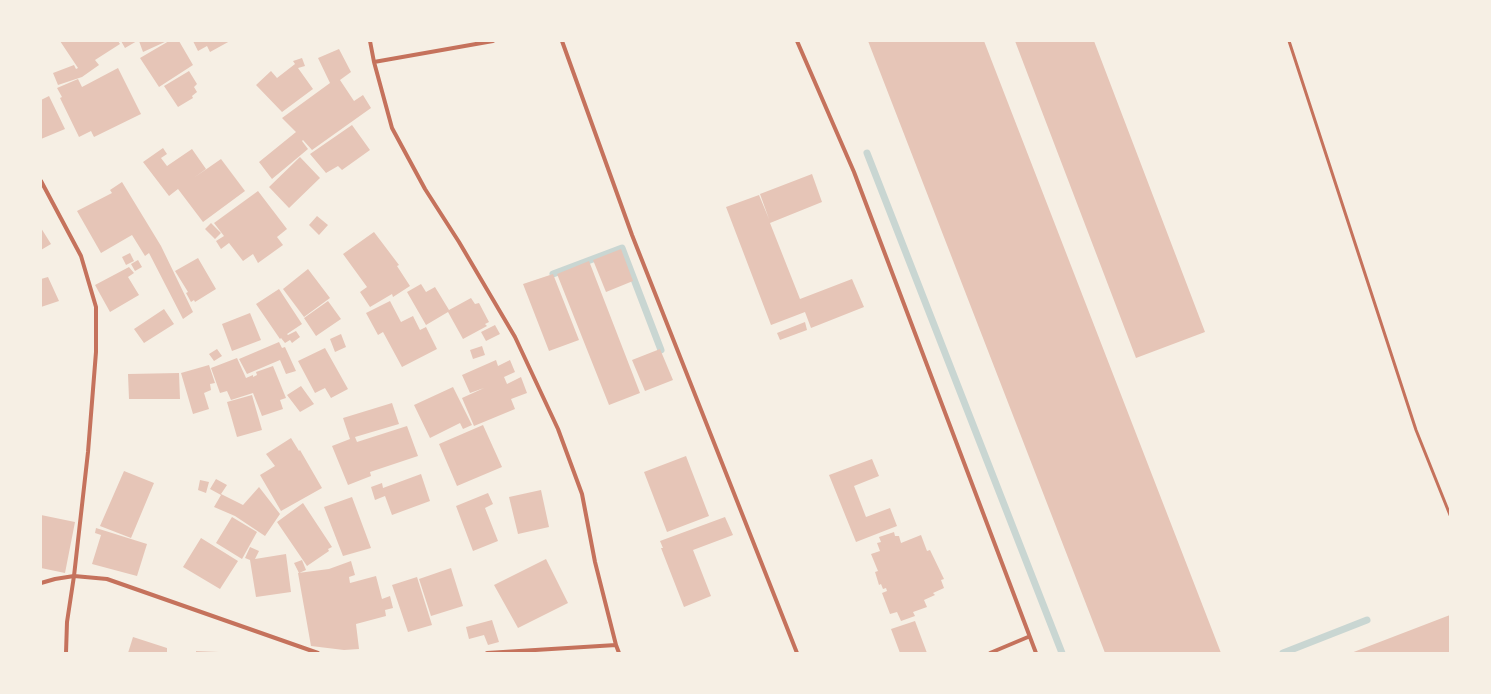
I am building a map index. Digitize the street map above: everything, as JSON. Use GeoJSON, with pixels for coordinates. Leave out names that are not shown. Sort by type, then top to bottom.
{"type":"FeatureCollection","features":[{"type":"Feature","properties":{"kind":"street"},"geometry":{"type":"LineString","coordinates":[[370,41],[374,62],[392,128],[425,189],[459,242],[515,337],[558,429],[582,494],[595,562],[619,653]]}},
{"type":"Feature","properties":{"kind":"street"},"geometry":{"type":"LineString","coordinates":[[374,62],[493,41]]}},
{"type":"Feature","properties":{"kind":"street"},"geometry":{"type":"LineString","coordinates":[[562,41],[635,242],[797,653]]}},
{"type":"Feature","properties":{"kind":"street"},"geometry":{"type":"LineString","coordinates":[[797,41],[854,172],[1028,637],[1036,653]]}},
{"type":"Feature","properties":{"kind":"street"},"geometry":{"type":"LineString","coordinates":[[41,181],[80,256],[96,307],[96,352],[88,452],[74,576],[67,622],[66,653]]}},
{"type":"Feature","properties":{"kind":"street"},"geometry":{"type":"LineString","coordinates":[[41,583],[74,576],[106,579],[318,653]]}},
{"type":"Feature","properties":{"kind":"street"},"geometry":{"type":"LineString","coordinates":[[990,653],[1028,637]]}},
{"type":"Feature","properties":{"kind":"street"},"geometry":{"type":"LineString","coordinates":[[487,653],[616,646]]}},
{"type":"Feature","properties":{"kind":"lane"},"geometry":{"type":"LineString","coordinates":[[1289,41],[1416,430],[1450,515]]}},
{"type":"Feature","properties":{"kind":"building"},"geometry":{"type":"Polygon","coordinates":[[[60,41],[118,41],[120,44],[95,60],[99,65],[82,77],[58,85],[53,73],[74,65],[76,69],[78,68],[60,41]]]}},
{"type":"Feature","properties":{"kind":"building"},"geometry":{"type":"Polygon","coordinates":[[[121,41],[137,41],[125,48],[121,41]]]}},
{"type":"Feature","properties":{"kind":"building"},"geometry":{"type":"Polygon","coordinates":[[[139,41],[167,41],[143,52],[139,41]]]}},
{"type":"Feature","properties":{"kind":"building"},"geometry":{"type":"Polygon","coordinates":[[[169,41],[179,41],[193,65],[159,87],[140,58],[169,41]]]}},
{"type":"Feature","properties":{"kind":"building"},"geometry":{"type":"Polygon","coordinates":[[[193,41],[230,41],[210,52],[207,46],[198,51],[193,41]]]}},
{"type":"Feature","properties":{"kind":"building"},"geometry":{"type":"Polygon","coordinates":[[[868,41],[984,41],[1221,653],[1105,653],[868,41]]]}},
{"type":"Feature","properties":{"kind":"building"},"geometry":{"type":"Polygon","coordinates":[[[1015,41],[1094,41],[1205,332],[1136,358],[1015,41]]]}},
{"type":"Feature","properties":{"kind":"building"},"geometry":{"type":"Polygon","coordinates":[[[339,49],[351,72],[340,80],[354,101],[363,95],[371,108],[312,150],[303,140],[302,141],[308,149],[272,179],[259,162],[296,132],[282,118],[330,83],[318,58],[339,49]]]}},
{"type":"Feature","properties":{"kind":"building"},"geometry":{"type":"Polygon","coordinates":[[[302,58],[305,66],[298,68],[313,89],[282,112],[256,85],[271,71],[277,78],[295,64],[293,61],[302,58]]]}},
{"type":"Feature","properties":{"kind":"building"},"geometry":{"type":"Polygon","coordinates":[[[118,68],[141,114],[94,137],[91,131],[79,137],[60,98],[62,97],[57,88],[78,79],[82,87],[118,68]]]}},
{"type":"Feature","properties":{"kind":"building"},"geometry":{"type":"Polygon","coordinates":[[[189,71],[197,84],[194,87],[197,92],[192,96],[193,98],[178,107],[164,86],[189,71]]]}},
{"type":"Feature","properties":{"kind":"building"},"geometry":{"type":"Polygon","coordinates":[[[49,96],[65,129],[41,139],[41,100],[49,96]]]}},
{"type":"Feature","properties":{"kind":"building"},"geometry":{"type":"Polygon","coordinates":[[[352,125],[370,150],[342,170],[338,166],[326,173],[310,154],[352,125]]]}},
{"type":"Feature","properties":{"kind":"building"},"geometry":{"type":"Polygon","coordinates":[[[163,148],[167,154],[161,158],[167,166],[192,149],[206,169],[195,177],[221,159],[245,191],[203,222],[178,189],[169,196],[143,162],[163,148]]]}},
{"type":"Feature","properties":{"kind":"building"},"geometry":{"type":"Polygon","coordinates":[[[300,157],[320,178],[289,208],[269,187],[300,157]]]}},
{"type":"Feature","properties":{"kind":"building"},"geometry":{"type":"Polygon","coordinates":[[[812,174],[822,202],[770,223],[800,299],[852,279],[864,307],[811,328],[805,312],[771,325],[726,207],[759,195],[769,219],[760,194],[812,174]]]}},
{"type":"Feature","properties":{"kind":"building"},"geometry":{"type":"Polygon","coordinates":[[[122,182],[161,246],[193,312],[183,319],[149,253],[145,256],[132,235],[101,253],[77,211],[112,193],[110,190],[122,182]]]}},
{"type":"Feature","properties":{"kind":"building"},"geometry":{"type":"Polygon","coordinates":[[[258,191],[287,229],[277,237],[283,245],[258,263],[253,254],[243,261],[229,243],[221,249],[216,241],[224,236],[214,223],[258,191]]]}},
{"type":"Feature","properties":{"kind":"building"},"geometry":{"type":"Polygon","coordinates":[[[317,216],[328,225],[319,235],[309,225],[317,216]]]}},
{"type":"Feature","properties":{"kind":"building"},"geometry":{"type":"Polygon","coordinates":[[[211,223],[221,233],[215,239],[205,229],[211,223]]]}},
{"type":"Feature","properties":{"kind":"building"},"geometry":{"type":"Polygon","coordinates":[[[41,228],[51,244],[41,250],[41,228]]]}},
{"type":"Feature","properties":{"kind":"building"},"geometry":{"type":"Polygon","coordinates":[[[374,232],[399,265],[397,266],[410,286],[393,297],[392,294],[370,307],[360,292],[367,287],[343,254],[374,232]]]}},
{"type":"Feature","properties":{"kind":"building"},"geometry":{"type":"Polygon","coordinates":[[[621,249],[633,281],[606,292],[593,260],[621,249]]]}},
{"type":"Feature","properties":{"kind":"building"},"geometry":{"type":"Polygon","coordinates":[[[130,253],[134,261],[126,265],[122,257],[130,253]]]}},
{"type":"Feature","properties":{"kind":"building"},"geometry":{"type":"Polygon","coordinates":[[[198,258],[216,289],[195,302],[194,300],[191,302],[186,293],[188,292],[175,271],[198,258]]]}},
{"type":"Feature","properties":{"kind":"building"},"geometry":{"type":"Polygon","coordinates":[[[138,260],[142,267],[135,271],[131,264],[138,260]]]}},
{"type":"Feature","properties":{"kind":"building"},"geometry":{"type":"Polygon","coordinates":[[[589,261],[640,393],[609,405],[557,274],[589,261]]]}},
{"type":"Feature","properties":{"kind":"building"},"geometry":{"type":"Polygon","coordinates":[[[129,267],[134,273],[128,277],[139,295],[110,312],[95,285],[129,267]]]}},
{"type":"Feature","properties":{"kind":"building"},"geometry":{"type":"Polygon","coordinates":[[[308,269],[330,298],[304,317],[283,289],[308,269]]]}},
{"type":"Feature","properties":{"kind":"building"},"geometry":{"type":"Polygon","coordinates":[[[553,274],[579,340],[549,351],[523,284],[553,274]]]}},
{"type":"Feature","properties":{"kind":"building"},"geometry":{"type":"Polygon","coordinates":[[[48,277],[59,301],[41,307],[41,279],[48,277]]]}},
{"type":"Feature","properties":{"kind":"building"},"geometry":{"type":"Polygon","coordinates":[[[421,284],[426,292],[435,287],[449,310],[471,298],[475,304],[479,303],[489,322],[485,324],[487,326],[463,339],[448,312],[426,325],[407,292],[421,284]]]}},
{"type":"Feature","properties":{"kind":"building"},"geometry":{"type":"Polygon","coordinates":[[[279,289],[302,324],[287,334],[288,335],[296,331],[300,337],[292,343],[290,340],[285,343],[281,338],[280,339],[256,304],[279,289]]]}},
{"type":"Feature","properties":{"kind":"building"},"geometry":{"type":"Polygon","coordinates":[[[328,301],[341,319],[316,336],[304,318],[328,301]]]}},
{"type":"Feature","properties":{"kind":"building"},"geometry":{"type":"Polygon","coordinates":[[[390,301],[401,322],[413,316],[420,330],[426,327],[437,349],[402,367],[383,332],[378,335],[366,313],[390,301]]]}},
{"type":"Feature","properties":{"kind":"building"},"geometry":{"type":"Polygon","coordinates":[[[164,309],[174,324],[144,343],[134,329],[164,309]]]}},
{"type":"Feature","properties":{"kind":"building"},"geometry":{"type":"Polygon","coordinates":[[[250,313],[261,340],[232,351],[222,324],[250,313]]]}},
{"type":"Feature","properties":{"kind":"building"},"geometry":{"type":"Polygon","coordinates":[[[805,322],[807,330],[780,340],[777,333],[805,322]]]}},
{"type":"Feature","properties":{"kind":"building"},"geometry":{"type":"Polygon","coordinates":[[[495,325],[500,334],[486,341],[481,332],[495,325]]]}},
{"type":"Feature","properties":{"kind":"building"},"geometry":{"type":"Polygon","coordinates":[[[341,334],[346,347],[335,352],[330,339],[341,334]]]}},
{"type":"Feature","properties":{"kind":"building"},"geometry":{"type":"Polygon","coordinates":[[[279,342],[282,348],[285,347],[296,371],[286,374],[280,360],[247,374],[239,359],[279,342]]]}},
{"type":"Feature","properties":{"kind":"building"},"geometry":{"type":"Polygon","coordinates":[[[482,346],[485,355],[473,359],[470,350],[482,346]]]}},
{"type":"Feature","properties":{"kind":"building"},"geometry":{"type":"Polygon","coordinates":[[[325,348],[348,389],[331,398],[325,388],[315,393],[298,361],[325,348]]]}},
{"type":"Feature","properties":{"kind":"building"},"geometry":{"type":"Polygon","coordinates":[[[217,349],[222,356],[214,361],[209,354],[217,349]]]}},
{"type":"Feature","properties":{"kind":"building"},"geometry":{"type":"Polygon","coordinates":[[[660,349],[673,380],[645,391],[632,360],[660,349]]]}},
{"type":"Feature","properties":{"kind":"building"},"geometry":{"type":"Polygon","coordinates":[[[237,358],[246,378],[253,375],[253,377],[257,375],[256,372],[273,366],[286,398],[280,400],[283,409],[262,416],[253,393],[231,400],[227,391],[220,393],[211,368],[237,358]]]}},
{"type":"Feature","properties":{"kind":"building"},"geometry":{"type":"Polygon","coordinates":[[[496,360],[498,366],[510,360],[515,372],[504,377],[507,384],[521,377],[527,393],[511,399],[515,409],[474,426],[462,398],[484,388],[470,393],[462,375],[496,360]]]}},
{"type":"Feature","properties":{"kind":"building"},"geometry":{"type":"Polygon","coordinates":[[[209,365],[215,383],[210,384],[211,390],[204,393],[209,409],[193,414],[181,373],[209,365]]]}},
{"type":"Feature","properties":{"kind":"building"},"geometry":{"type":"Polygon","coordinates":[[[179,373],[180,399],[129,399],[128,374],[179,373]]]}},
{"type":"Feature","properties":{"kind":"building"},"geometry":{"type":"Polygon","coordinates":[[[301,386],[314,404],[300,412],[287,395],[301,386]]]}},
{"type":"Feature","properties":{"kind":"building"},"geometry":{"type":"Polygon","coordinates":[[[453,387],[472,425],[463,429],[460,423],[430,438],[414,405],[453,387]]]}},
{"type":"Feature","properties":{"kind":"building"},"geometry":{"type":"Polygon","coordinates":[[[252,395],[262,430],[237,437],[227,402],[252,395]]]}},
{"type":"Feature","properties":{"kind":"building"},"geometry":{"type":"Polygon","coordinates":[[[392,403],[399,424],[355,437],[357,442],[407,426],[418,456],[370,472],[371,476],[348,485],[332,446],[350,439],[343,418],[392,403]]]}},
{"type":"Feature","properties":{"kind":"building"},"geometry":{"type":"Polygon","coordinates":[[[483,425],[502,467],[457,486],[439,444],[483,425]]]}},
{"type":"Feature","properties":{"kind":"building"},"geometry":{"type":"Polygon","coordinates":[[[291,438],[299,451],[300,450],[322,488],[281,511],[260,475],[275,466],[266,454],[291,438]]]}},
{"type":"Feature","properties":{"kind":"building"},"geometry":{"type":"Polygon","coordinates":[[[686,456],[709,516],[667,532],[644,472],[686,456]]]}},
{"type":"Feature","properties":{"kind":"building"},"geometry":{"type":"Polygon","coordinates":[[[872,459],[879,476],[854,486],[866,517],[890,508],[897,526],[856,542],[829,475],[872,459]]]}},
{"type":"Feature","properties":{"kind":"building"},"geometry":{"type":"Polygon","coordinates":[[[124,471],[154,483],[131,538],[100,526],[124,471]]]}},
{"type":"Feature","properties":{"kind":"building"},"geometry":{"type":"Polygon","coordinates":[[[421,474],[430,501],[392,515],[385,496],[375,500],[371,487],[382,483],[383,488],[421,474]]]}},
{"type":"Feature","properties":{"kind":"building"},"geometry":{"type":"Polygon","coordinates":[[[216,479],[227,485],[221,494],[243,505],[259,487],[280,514],[265,536],[235,516],[214,507],[221,495],[210,489],[216,479]]]}},
{"type":"Feature","properties":{"kind":"building"},"geometry":{"type":"Polygon","coordinates":[[[200,480],[209,482],[206,493],[198,490],[200,480]]]}},
{"type":"Feature","properties":{"kind":"building"},"geometry":{"type":"Polygon","coordinates":[[[541,490],[549,527],[518,534],[509,497],[541,490]]]}},
{"type":"Feature","properties":{"kind":"building"},"geometry":{"type":"Polygon","coordinates":[[[488,493],[493,504],[485,508],[498,541],[473,551],[456,506],[488,493]]]}},
{"type":"Feature","properties":{"kind":"building"},"geometry":{"type":"Polygon","coordinates":[[[352,497],[371,548],[343,556],[324,507],[352,497]]]}},
{"type":"Feature","properties":{"kind":"building"},"geometry":{"type":"Polygon","coordinates":[[[303,503],[332,547],[328,549],[329,551],[307,566],[277,522],[303,503]]]}},
{"type":"Feature","properties":{"kind":"building"},"geometry":{"type":"Polygon","coordinates":[[[41,515],[75,522],[65,573],[41,568],[41,515]]]}},
{"type":"Feature","properties":{"kind":"building"},"geometry":{"type":"Polygon","coordinates":[[[232,517],[257,532],[242,559],[216,543],[232,517]]]}},
{"type":"Feature","properties":{"kind":"building"},"geometry":{"type":"Polygon","coordinates":[[[725,517],[733,535],[693,550],[711,596],[684,607],[661,548],[663,548],[660,541],[725,517]]]}},
{"type":"Feature","properties":{"kind":"building"},"geometry":{"type":"Polygon","coordinates":[[[96,528],[147,544],[137,576],[92,564],[101,535],[95,533],[96,528]]]}},
{"type":"Feature","properties":{"kind":"building"},"geometry":{"type":"Polygon","coordinates":[[[894,532],[895,536],[899,536],[901,543],[921,535],[927,551],[930,550],[944,579],[941,580],[944,588],[933,593],[935,595],[924,600],[927,607],[913,612],[915,616],[901,621],[897,612],[890,614],[882,593],[887,591],[886,588],[883,589],[881,584],[879,585],[875,572],[878,571],[871,554],[880,551],[877,543],[881,542],[879,537],[894,532]]]}},
{"type":"Feature","properties":{"kind":"building"},"geometry":{"type":"Polygon","coordinates":[[[201,538],[238,561],[220,589],[183,567],[201,538]]]}},
{"type":"Feature","properties":{"kind":"building"},"geometry":{"type":"Polygon","coordinates":[[[250,547],[259,551],[255,559],[286,554],[291,592],[256,597],[250,560],[245,558],[250,547]]]}},
{"type":"Feature","properties":{"kind":"building"},"geometry":{"type":"Polygon","coordinates":[[[546,559],[568,603],[518,628],[494,585],[546,559]]]}},
{"type":"Feature","properties":{"kind":"building"},"geometry":{"type":"Polygon","coordinates":[[[302,560],[306,570],[299,573],[294,563],[302,560]]]}},
{"type":"Feature","properties":{"kind":"building"},"geometry":{"type":"Polygon","coordinates":[[[351,561],[355,575],[349,577],[350,583],[376,576],[382,599],[390,596],[393,608],[385,610],[386,616],[356,624],[359,649],[344,650],[311,646],[298,573],[329,569],[351,561]]]}},
{"type":"Feature","properties":{"kind":"building"},"geometry":{"type":"Polygon","coordinates":[[[451,568],[463,606],[431,616],[419,579],[451,568]]]}},
{"type":"Feature","properties":{"kind":"building"},"geometry":{"type":"Polygon","coordinates":[[[417,577],[432,625],[408,632],[392,585],[417,577]]]}},
{"type":"Feature","properties":{"kind":"building"},"geometry":{"type":"Polygon","coordinates":[[[1450,615],[1450,653],[1351,653],[1450,615]]]}},
{"type":"Feature","properties":{"kind":"building"},"geometry":{"type":"Polygon","coordinates":[[[492,620],[499,642],[488,645],[484,635],[469,639],[466,627],[492,620]]]}},
{"type":"Feature","properties":{"kind":"building"},"geometry":{"type":"Polygon","coordinates":[[[915,621],[927,653],[900,653],[891,629],[915,621]]]}},
{"type":"Feature","properties":{"kind":"building"},"geometry":{"type":"Polygon","coordinates":[[[133,637],[167,648],[167,653],[128,653],[133,637]]]}},
{"type":"Feature","properties":{"kind":"building"},"geometry":{"type":"Polygon","coordinates":[[[196,651],[219,652],[219,653],[196,653],[196,651]]]}},
{"type":"Feature","properties":{"kind":"waterway"},"geometry":{"type":"LineString","coordinates":[[867,153],[1062,653]]}},
{"type":"Feature","properties":{"kind":"waterway"},"geometry":{"type":"LineString","coordinates":[[553,274],[622,248],[661,350]]}},
{"type":"Feature","properties":{"kind":"waterway"},"geometry":{"type":"LineString","coordinates":[[1283,653],[1367,620]]}}]}
